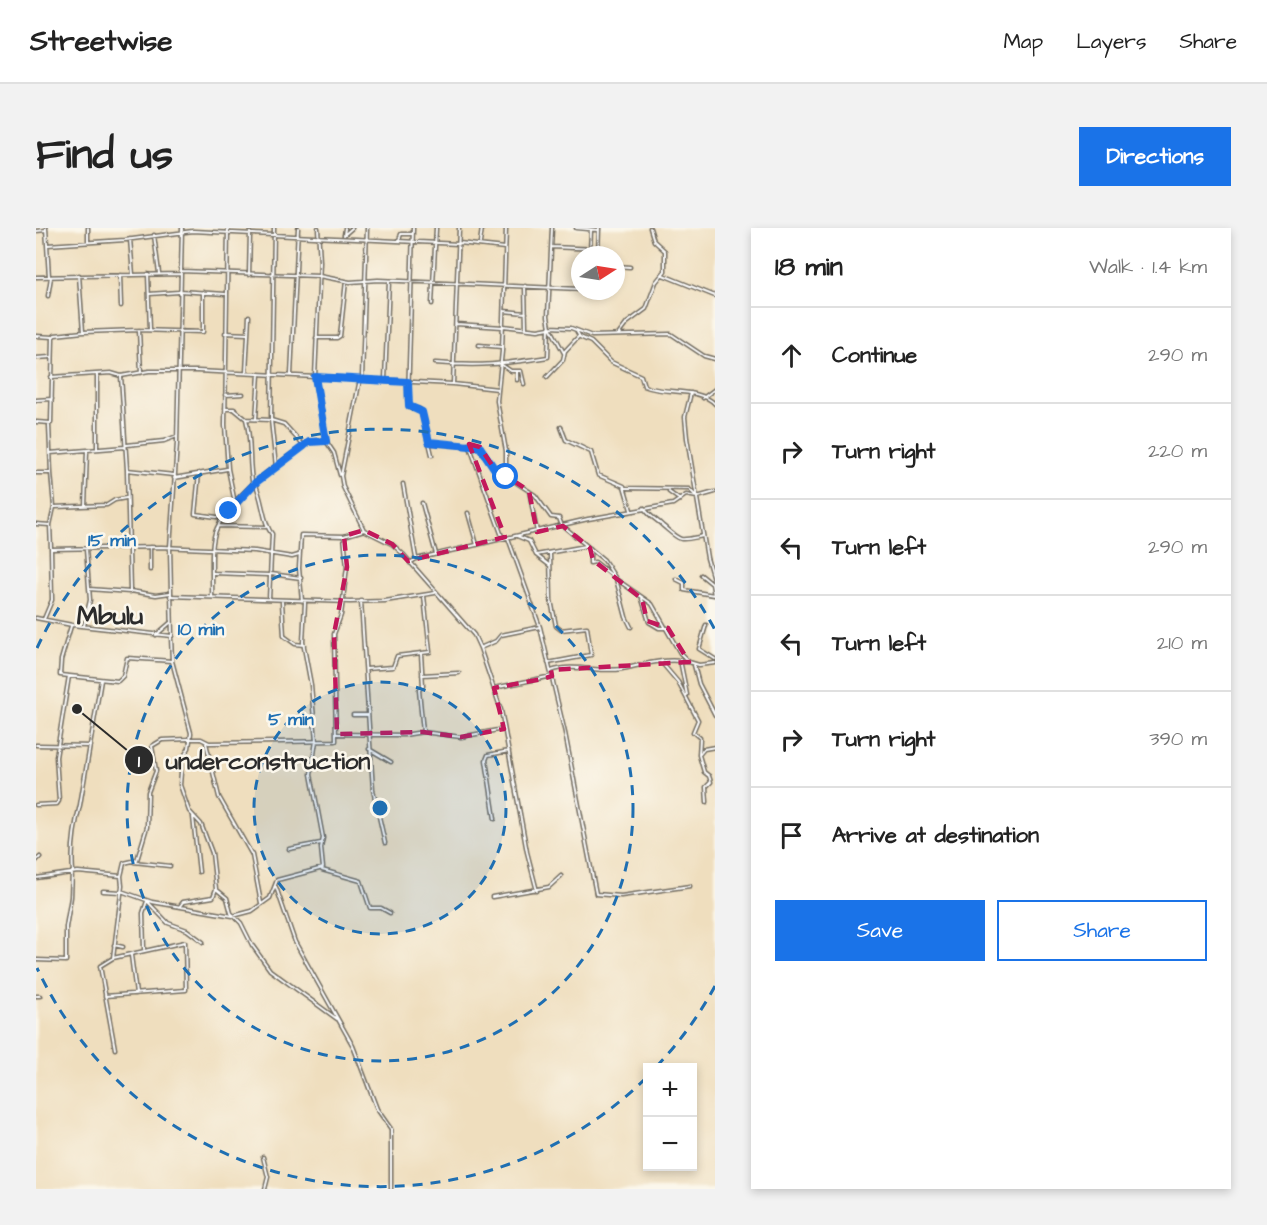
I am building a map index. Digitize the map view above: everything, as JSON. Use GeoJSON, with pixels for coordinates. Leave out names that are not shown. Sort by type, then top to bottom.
{"type":"FeatureCollection","features":[{"type":"Feature","properties":{"kind":"street"},"geometry":{"type":"LineString","coordinates":[[87,228],[88,242]]}},
{"type":"Feature","properties":{"kind":"street"},"geometry":{"type":"LineString","coordinates":[[249,275],[250,228]]}},
{"type":"Feature","properties":{"kind":"street"},"geometry":{"type":"LineString","coordinates":[[274,228],[270,375],[271,420],[276,466]]}},
{"type":"Feature","properties":{"kind":"street"},"geometry":{"type":"LineString","coordinates":[[291,376],[294,354],[294,276],[298,228]]}},
{"type":"Feature","properties":{"kind":"street"},"geometry":{"type":"LineString","coordinates":[[318,228],[319,276],[315,377],[326,441],[334,453],[346,498],[364,530],[392,544],[474,635],[494,688],[509,751],[526,852],[537,891]]}},
{"type":"Feature","properties":{"kind":"street"},"geometry":{"type":"LineString","coordinates":[[344,236],[345,228]]}},
{"type":"Feature","properties":{"kind":"street"},"geometry":{"type":"LineString","coordinates":[[344,236],[352,228]]}},
{"type":"Feature","properties":{"kind":"street"},"geometry":{"type":"LineString","coordinates":[[340,476],[361,379],[367,228]]}},
{"type":"Feature","properties":{"kind":"street"},"geometry":{"type":"LineString","coordinates":[[413,228],[409,406],[422,412],[432,455]]}},
{"type":"Feature","properties":{"kind":"street"},"geometry":{"type":"LineString","coordinates":[[432,304],[436,228]]}},
{"type":"Feature","properties":{"kind":"street"},"geometry":{"type":"LineString","coordinates":[[453,384],[459,228]]}},
{"type":"Feature","properties":{"kind":"street"},"geometry":{"type":"LineString","coordinates":[[480,244],[482,228]]}},
{"type":"Feature","properties":{"kind":"street"},"geometry":{"type":"LineString","coordinates":[[506,228],[502,365],[497,401],[506,451],[506,477]]}},
{"type":"Feature","properties":{"kind":"street"},"geometry":{"type":"LineString","coordinates":[[435,363],[502,365],[528,362],[550,356],[552,228]]}},
{"type":"Feature","properties":{"kind":"street"},"geometry":{"type":"LineString","coordinates":[[576,228],[599,229],[599,245],[590,246],[591,230]]}},
{"type":"Feature","properties":{"kind":"street"},"geometry":{"type":"LineString","coordinates":[[618,335],[627,323],[646,309],[656,282],[666,268],[666,253],[654,240],[650,228]]}},
{"type":"Feature","properties":{"kind":"street"},"geometry":{"type":"LineString","coordinates":[[36,231],[46,229],[50,277],[48,296]]}},
{"type":"Feature","properties":{"kind":"street"},"geometry":{"type":"LineString","coordinates":[[47,245],[130,239],[182,230],[228,230],[298,236],[344,236],[398,241],[480,244],[483,247],[504,248]]}},
{"type":"Feature","properties":{"kind":"street"},"geometry":{"type":"LineString","coordinates":[[182,230],[177,436],[170,548],[170,623],[172,661],[190,728],[189,748],[182,759],[179,776],[181,790],[193,818],[200,872]]}},
{"type":"Feature","properties":{"kind":"street"},"geometry":{"type":"LineString","coordinates":[[228,230],[225,294],[225,409],[228,469],[236,503]]}},
{"type":"Feature","properties":{"kind":"street"},"geometry":{"type":"LineString","coordinates":[[398,241],[401,234],[412,234]]}},
{"type":"Feature","properties":{"kind":"street"},"geometry":{"type":"LineString","coordinates":[[154,235],[159,273]]}},
{"type":"Feature","properties":{"kind":"street"},"geometry":{"type":"LineString","coordinates":[[130,239],[133,275]]}},
{"type":"Feature","properties":{"kind":"street"},"geometry":{"type":"LineString","coordinates":[[551,247],[571,249]]}},
{"type":"Feature","properties":{"kind":"street"},"geometry":{"type":"LineString","coordinates":[[625,267],[630,267]]}},
{"type":"Feature","properties":{"kind":"street"},"geometry":{"type":"LineString","coordinates":[[36,277],[227,273],[319,276],[346,281],[389,280],[458,285],[571,288]]}},
{"type":"Feature","properties":{"kind":"street"},"geometry":{"type":"LineString","coordinates":[[148,274],[150,330]]}},
{"type":"Feature","properties":{"kind":"street"},"geometry":{"type":"LineString","coordinates":[[79,275],[83,332]]}},
{"type":"Feature","properties":{"kind":"street"},"geometry":{"type":"LineString","coordinates":[[120,275],[121,306]]}},
{"type":"Feature","properties":{"kind":"street"},"geometry":{"type":"LineString","coordinates":[[663,275],[715,296]]}},
{"type":"Feature","properties":{"kind":"street"},"geometry":{"type":"LineString","coordinates":[[385,380],[389,280]]}},
{"type":"Feature","properties":{"kind":"street"},"geometry":{"type":"LineString","coordinates":[[316,338],[340,336],[346,281]]}},
{"type":"Feature","properties":{"kind":"street"},"geometry":{"type":"LineString","coordinates":[[525,286],[526,328]]}},
{"type":"Feature","properties":{"kind":"street"},"geometry":{"type":"LineString","coordinates":[[149,294],[203,292],[225,294]]}},
{"type":"Feature","properties":{"kind":"street"},"geometry":{"type":"LineString","coordinates":[[36,336],[52,337],[83,332],[139,330],[203,332],[203,292]]}},
{"type":"Feature","properties":{"kind":"street"},"geometry":{"type":"LineString","coordinates":[[504,311],[526,313]]}},
{"type":"Feature","properties":{"kind":"street"},"geometry":{"type":"LineString","coordinates":[[246,373],[249,316]]}},
{"type":"Feature","properties":{"kind":"street"},"geometry":{"type":"LineString","coordinates":[[456,324],[538,330],[550,326],[571,328],[592,336],[671,334],[704,356],[714,358]]}},
{"type":"Feature","properties":{"kind":"street"},"geometry":{"type":"LineString","coordinates":[[550,326],[565,354]]}},
{"type":"Feature","properties":{"kind":"street"},"geometry":{"type":"LineString","coordinates":[[139,330],[141,373]]}},
{"type":"Feature","properties":{"kind":"street"},"geometry":{"type":"LineString","coordinates":[[578,332],[579,336]]}},
{"type":"Feature","properties":{"kind":"street"},"geometry":{"type":"LineString","coordinates":[[225,333],[248,334]]}},
{"type":"Feature","properties":{"kind":"street"},"geometry":{"type":"LineString","coordinates":[[547,377],[563,360],[579,336]]}},
{"type":"Feature","properties":{"kind":"street"},"geometry":{"type":"LineString","coordinates":[[579,336],[588,339],[611,362],[641,376],[644,386],[691,393],[709,398],[715,404]]}},
{"type":"Feature","properties":{"kind":"street"},"geometry":{"type":"LineString","coordinates":[[44,620],[52,600],[50,525],[54,507],[49,425],[52,419],[52,337]]}},
{"type":"Feature","properties":{"kind":"street"},"geometry":{"type":"LineString","coordinates":[[491,340],[491,345]]}},
{"type":"Feature","properties":{"kind":"street"},"geometry":{"type":"LineString","coordinates":[[479,345],[502,347]]}},
{"type":"Feature","properties":{"kind":"street"},"geometry":{"type":"LineString","coordinates":[[36,358],[51,357]]}},
{"type":"Feature","properties":{"kind":"street"},"geometry":{"type":"LineString","coordinates":[[502,365],[511,371],[522,372],[524,384]]}},
{"type":"Feature","properties":{"kind":"street"},"geometry":{"type":"LineString","coordinates":[[51,378],[179,371],[385,380],[498,389]]}},
{"type":"Feature","properties":{"kind":"street"},"geometry":{"type":"LineString","coordinates":[[517,371],[517,380]]}},
{"type":"Feature","properties":{"kind":"street"},"geometry":{"type":"LineString","coordinates":[[97,374],[97,450]]}},
{"type":"Feature","properties":{"kind":"street"},"geometry":{"type":"LineString","coordinates":[[256,419],[259,374]]}},
{"type":"Feature","properties":{"kind":"street"},"geometry":{"type":"LineString","coordinates":[[121,375],[127,470],[130,592]]}},
{"type":"Feature","properties":{"kind":"street"},"geometry":{"type":"LineString","coordinates":[[703,398],[715,389]]}},
{"type":"Feature","properties":{"kind":"street"},"geometry":{"type":"LineString","coordinates":[[691,393],[685,417],[703,536],[715,586]]}},
{"type":"Feature","properties":{"kind":"street"},"geometry":{"type":"LineString","coordinates":[[225,395],[243,394]]}},
{"type":"Feature","properties":{"kind":"street"},"geometry":{"type":"LineString","coordinates":[[36,400],[52,399]]}},
{"type":"Feature","properties":{"kind":"street"},"geometry":{"type":"LineString","coordinates":[[225,409],[240,412],[246,419],[250,449],[249,470],[264,505],[267,528],[272,534],[269,599]]}},
{"type":"Feature","properties":{"kind":"street"},"geometry":{"type":"LineString","coordinates":[[246,419],[271,420],[284,424],[304,446]]}},
{"type":"Feature","properties":{"kind":"street"},"geometry":{"type":"LineString","coordinates":[[36,422],[49,425]]}},
{"type":"Feature","properties":{"kind":"street"},"geometry":{"type":"LineString","coordinates":[[561,427],[566,440],[591,452],[598,475],[626,488],[689,489],[697,497]]}},
{"type":"Feature","properties":{"kind":"street"},"geometry":{"type":"LineString","coordinates":[[50,453],[97,450],[157,442],[177,436]]}},
{"type":"Feature","properties":{"kind":"street"},"geometry":{"type":"LineString","coordinates":[[212,597],[213,549],[218,526],[236,503],[276,466],[309,442],[326,441]]}},
{"type":"Feature","properties":{"kind":"street"},"geometry":{"type":"LineString","coordinates":[[429,442],[469,444],[483,449],[494,468],[529,491],[551,517],[559,518],[562,526],[604,560],[616,578],[631,627]]}},
{"type":"Feature","properties":{"kind":"street"},"geometry":{"type":"LineString","coordinates":[[469,444],[503,538]]}},
{"type":"Feature","properties":{"kind":"street"},"geometry":{"type":"LineString","coordinates":[[85,506],[87,451]]}},
{"type":"Feature","properties":{"kind":"street"},"geometry":{"type":"LineString","coordinates":[[127,470],[174,476],[228,469]]}},
{"type":"Feature","properties":{"kind":"street"},"geometry":{"type":"LineString","coordinates":[[36,473],[51,473]]}},
{"type":"Feature","properties":{"kind":"street"},"geometry":{"type":"LineString","coordinates":[[199,473],[195,514],[224,518]]}},
{"type":"Feature","properties":{"kind":"street"},"geometry":{"type":"LineString","coordinates":[[403,484],[416,559]]}},
{"type":"Feature","properties":{"kind":"street"},"geometry":{"type":"LineString","coordinates":[[626,488],[631,511]]}},
{"type":"Feature","properties":{"kind":"street"},"geometry":{"type":"LineString","coordinates":[[667,490],[681,500]]}},
{"type":"Feature","properties":{"kind":"street"},"geometry":{"type":"LineString","coordinates":[[529,491],[537,532]]}},
{"type":"Feature","properties":{"kind":"street"},"geometry":{"type":"LineString","coordinates":[[410,563],[416,559],[503,538],[681,500],[686,495],[697,497],[715,492]]}},
{"type":"Feature","properties":{"kind":"street"},"geometry":{"type":"LineString","coordinates":[[54,507],[107,506],[115,500],[128,498]]}},
{"type":"Feature","properties":{"kind":"street"},"geometry":{"type":"LineString","coordinates":[[422,503],[436,554]]}},
{"type":"Feature","properties":{"kind":"street"},"geometry":{"type":"LineString","coordinates":[[644,508],[650,517],[674,537],[683,540],[703,536]]}},
{"type":"Feature","properties":{"kind":"street"},"geometry":{"type":"LineString","coordinates":[[468,513],[477,545]]}},
{"type":"Feature","properties":{"kind":"street"},"geometry":{"type":"LineString","coordinates":[[36,524],[50,525]]}},
{"type":"Feature","properties":{"kind":"street"},"geometry":{"type":"LineString","coordinates":[[218,526],[267,528]]}},
{"type":"Feature","properties":{"kind":"street"},"geometry":{"type":"LineString","coordinates":[[322,870],[324,864],[321,843],[323,838],[311,774],[316,741],[311,685],[304,645],[300,536],[303,534],[345,537],[364,530]]}},
{"type":"Feature","properties":{"kind":"street"},"geometry":{"type":"LineString","coordinates":[[517,536],[529,541],[536,555],[549,566]]}},
{"type":"Feature","properties":{"kind":"street"},"geometry":{"type":"LineString","coordinates":[[134,862],[147,827],[147,797],[156,771],[152,746],[162,740],[335,742],[337,734],[334,634],[341,615],[347,567],[345,537]]}},
{"type":"Feature","properties":{"kind":"street"},"geometry":{"type":"LineString","coordinates":[[508,538],[540,627],[551,671],[596,894],[621,896],[690,886]]}},
{"type":"Feature","properties":{"kind":"street"},"geometry":{"type":"LineString","coordinates":[[150,547],[150,570]]}},
{"type":"Feature","properties":{"kind":"street"},"geometry":{"type":"LineString","coordinates":[[51,549],[150,547],[213,549],[292,557],[299,555]]}},
{"type":"Feature","properties":{"kind":"street"},"geometry":{"type":"LineString","coordinates":[[536,555],[589,547]]}},
{"type":"Feature","properties":{"kind":"street"},"geometry":{"type":"LineString","coordinates":[[589,547],[590,562],[595,562],[642,599],[652,604],[668,628],[680,653],[688,662]]}},
{"type":"Feature","properties":{"kind":"street"},"geometry":{"type":"LineString","coordinates":[[84,626],[90,607],[87,548]]}},
{"type":"Feature","properties":{"kind":"street"},"geometry":{"type":"LineString","coordinates":[[548,663],[591,655],[587,627],[561,630],[556,626],[549,553]]}},
{"type":"Feature","properties":{"kind":"street"},"geometry":{"type":"LineString","coordinates":[[213,573],[270,574],[301,578]]}},
{"type":"Feature","properties":{"kind":"street"},"geometry":{"type":"LineString","coordinates":[[676,579],[684,583],[684,590],[714,595],[712,584],[701,575]]}},
{"type":"Feature","properties":{"kind":"street"},"geometry":{"type":"LineString","coordinates":[[89,589],[156,595],[303,602],[362,601],[435,593]]}},
{"type":"Feature","properties":{"kind":"street"},"geometry":{"type":"LineString","coordinates":[[366,669],[393,667],[397,656],[430,652],[424,596]]}},
{"type":"Feature","properties":{"kind":"street"},"geometry":{"type":"LineString","coordinates":[[642,599],[649,622],[659,628],[668,628]]}},
{"type":"Feature","properties":{"kind":"street"},"geometry":{"type":"LineString","coordinates":[[282,600],[284,636],[296,644],[304,645]]}},
{"type":"Feature","properties":{"kind":"street"},"geometry":{"type":"LineString","coordinates":[[362,601],[369,749],[374,801],[385,843]]}},
{"type":"Feature","properties":{"kind":"street"},"geometry":{"type":"LineString","coordinates":[[36,618],[72,625],[171,637]]}},
{"type":"Feature","properties":{"kind":"street"},"geometry":{"type":"LineString","coordinates":[[156,636],[170,623]]}},
{"type":"Feature","properties":{"kind":"street"},"geometry":{"type":"LineString","coordinates":[[72,625],[58,671],[60,675],[120,680],[127,658],[172,661]]}},
{"type":"Feature","properties":{"kind":"street"},"geometry":{"type":"LineString","coordinates":[[706,625],[699,649],[715,661]]}},
{"type":"Feature","properties":{"kind":"street"},"geometry":{"type":"LineString","coordinates":[[480,648],[496,641],[501,635],[540,627]]}},
{"type":"Feature","properties":{"kind":"street"},"geometry":{"type":"LineString","coordinates":[[421,654],[423,686],[419,690],[418,701],[423,732]]}},
{"type":"Feature","properties":{"kind":"street"},"geometry":{"type":"LineString","coordinates":[[551,671],[570,668],[620,669],[680,660],[694,664],[715,661]]}},
{"type":"Feature","properties":{"kind":"street"},"geometry":{"type":"LineString","coordinates":[[680,660],[688,699]]}},
{"type":"Feature","properties":{"kind":"street"},"geometry":{"type":"LineString","coordinates":[[661,662],[678,682],[698,720],[693,732],[700,738],[699,755],[704,772],[709,776],[711,782],[706,787],[707,802]]}},
{"type":"Feature","properties":{"kind":"street"},"geometry":{"type":"LineString","coordinates":[[694,664],[699,684],[715,715]]}},
{"type":"Feature","properties":{"kind":"street"},"geometry":{"type":"LineString","coordinates":[[422,675],[459,673]]}},
{"type":"Feature","properties":{"kind":"street"},"geometry":{"type":"LineString","coordinates":[[36,805],[57,804],[59,801],[58,744],[69,675]]}},
{"type":"Feature","properties":{"kind":"street"},"geometry":{"type":"LineString","coordinates":[[494,688],[552,676]]}},
{"type":"Feature","properties":{"kind":"street"},"geometry":{"type":"LineString","coordinates":[[36,960],[66,962],[66,927],[72,872],[70,853],[102,680]]}},
{"type":"Feature","properties":{"kind":"street"},"geometry":{"type":"LineString","coordinates":[[353,715],[368,714]]}},
{"type":"Feature","properties":{"kind":"street"},"geometry":{"type":"LineString","coordinates":[[337,734],[404,735],[423,732],[461,737],[504,729]]}},
{"type":"Feature","properties":{"kind":"street"},"geometry":{"type":"LineString","coordinates":[[205,741],[219,797],[252,855],[261,903]]}},
{"type":"Feature","properties":{"kind":"street"},"geometry":{"type":"LineString","coordinates":[[36,745],[91,746]]}},
{"type":"Feature","properties":{"kind":"street"},"geometry":{"type":"LineString","coordinates":[[699,755],[704,749],[715,747]]}},
{"type":"Feature","properties":{"kind":"street"},"geometry":{"type":"LineString","coordinates":[[369,749],[391,762]]}},
{"type":"Feature","properties":{"kind":"street"},"geometry":{"type":"LineString","coordinates":[[495,819],[486,760],[488,755],[509,751]]}},
{"type":"Feature","properties":{"kind":"street"},"geometry":{"type":"LineString","coordinates":[[180,906],[183,902],[213,897],[216,889],[212,853],[201,824],[193,818]]}},
{"type":"Feature","properties":{"kind":"street"},"geometry":{"type":"LineString","coordinates":[[289,849],[321,843]]}},
{"type":"Feature","properties":{"kind":"street"},"geometry":{"type":"LineString","coordinates":[[36,861],[40,857]]}},
{"type":"Feature","properties":{"kind":"street"},"geometry":{"type":"LineString","coordinates":[[113,958],[124,863],[170,866]]}},
{"type":"Feature","properties":{"kind":"street"},"geometry":{"type":"LineString","coordinates":[[103,891],[121,892],[147,901],[180,906],[193,911],[233,916],[252,910],[270,898],[279,879],[322,870],[361,881],[370,908],[382,909],[390,913]]}},
{"type":"Feature","properties":{"kind":"street"},"geometry":{"type":"LineString","coordinates":[[36,878],[72,872],[121,876]]}},
{"type":"Feature","properties":{"kind":"street"},"geometry":{"type":"LineString","coordinates":[[492,897],[497,899],[518,891],[537,891],[552,886],[561,876]]}},
{"type":"Feature","properties":{"kind":"street"},"geometry":{"type":"LineString","coordinates":[[275,885],[292,934],[362,1065],[377,1109],[391,1129],[391,1189]]}},
{"type":"Feature","properties":{"kind":"street"},"geometry":{"type":"LineString","coordinates":[[216,889],[227,898],[233,916],[241,923],[252,945],[270,970],[337,1019]]}},
{"type":"Feature","properties":{"kind":"street"},"geometry":{"type":"LineString","coordinates":[[147,901],[168,923],[187,930],[203,942]]}},
{"type":"Feature","properties":{"kind":"street"},"geometry":{"type":"LineString","coordinates":[[144,950],[143,914],[147,901]]}},
{"type":"Feature","properties":{"kind":"street"},"geometry":{"type":"LineString","coordinates":[[105,996],[186,990],[185,942],[113,958],[100,966],[105,996],[115,1049]]}},
{"type":"Feature","properties":{"kind":"street"},"geometry":{"type":"LineString","coordinates":[[114,945],[123,947]]}},
{"type":"Feature","properties":{"kind":"street"},"geometry":{"type":"LineString","coordinates":[[130,954],[136,994]]}},
{"type":"Feature","properties":{"kind":"street"},"geometry":{"type":"LineString","coordinates":[[263,1157],[268,1177],[265,1189]]}},
{"type":"Feature","properties":{"kind":"highlighted area"},"geometry":{"type":"Polygon","coordinates":[[[469,444],[480,447],[494,468],[529,491],[537,532],[563,526],[590,548],[593,560],[642,599],[647,621],[668,628],[689,662],[551,670],[552,676],[494,688],[504,729],[461,737],[423,732],[337,734],[334,634],[347,567],[344,536],[364,530],[392,544],[408,561],[505,537],[469,444]]]}},
{"type":"Feature","properties":{"kind":"place","name":"underconstruction"},"geometry":{"type":"Point","coordinates":[77,709]}},
{"type":"Feature","properties":{"kind":"district","name":"Mbulu"},"geometry":{"type":"Point","coordinates":[110,616]}},
{"type":"Feature","properties":{"kind":"route"},"geometry":{"type":"LineString","coordinates":[[229,511],[255,483],[309,442],[326,441],[315,377],[408,382],[409,406],[422,412],[429,442],[469,444],[480,447],[494,468],[506,477]]}}]}
